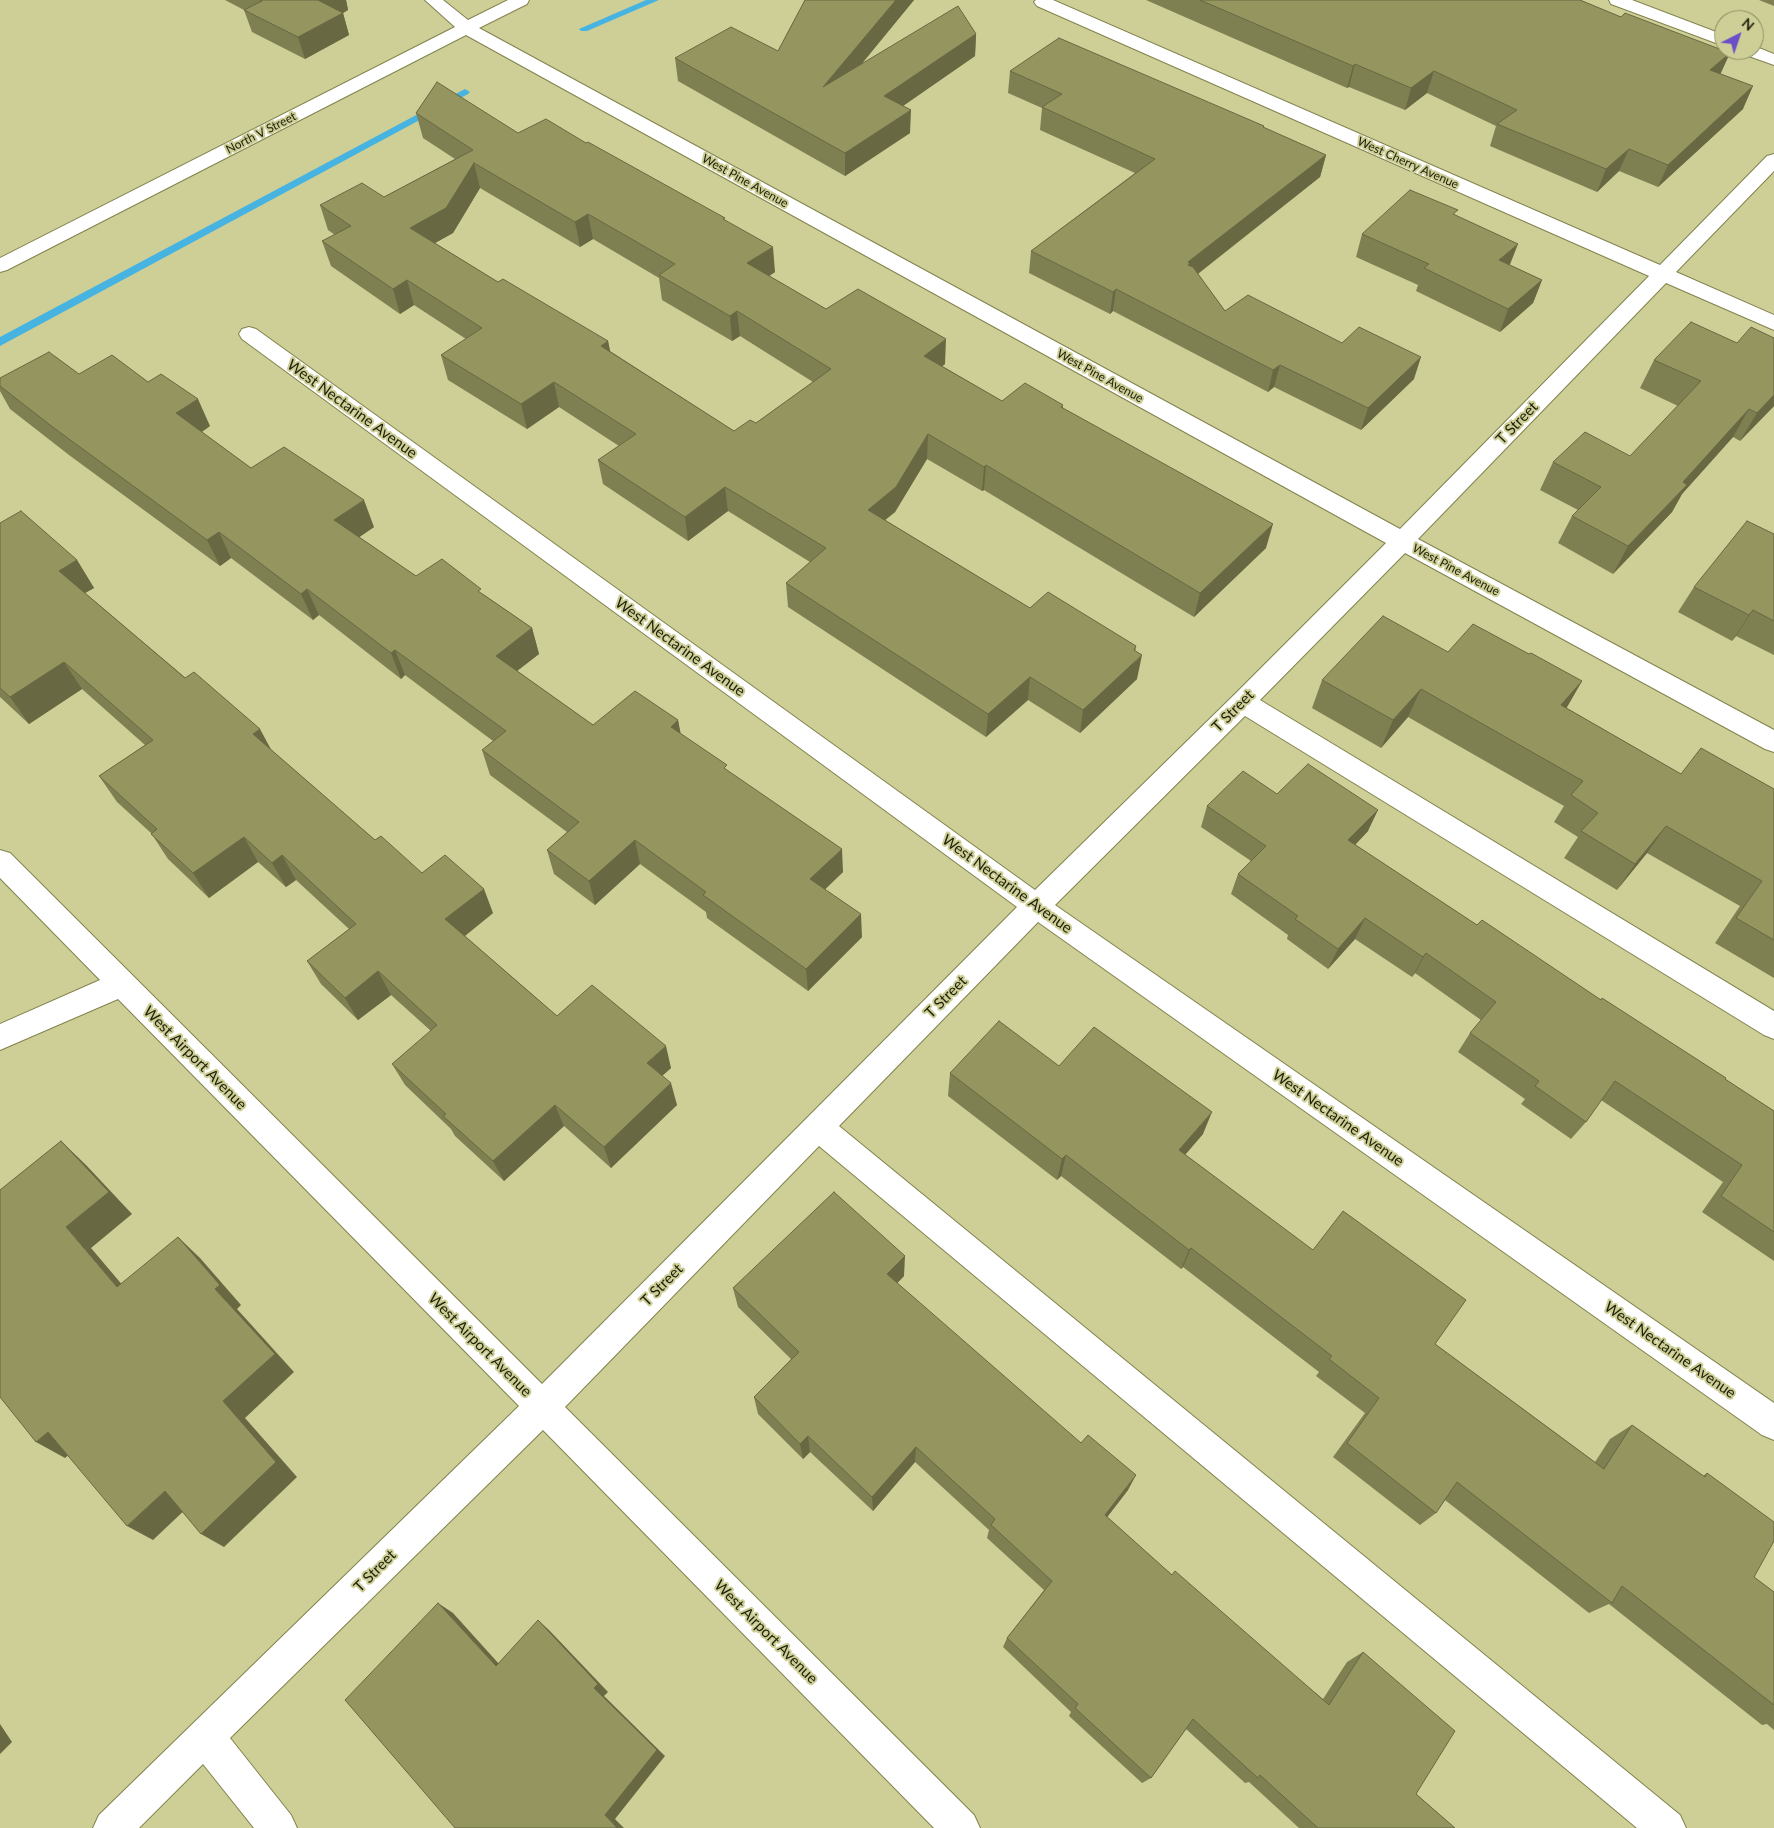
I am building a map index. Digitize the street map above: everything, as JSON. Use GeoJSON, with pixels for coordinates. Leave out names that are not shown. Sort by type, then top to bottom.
{"type":"FeatureCollection","features":[{"type":"Feature","properties":{"kind":"street","name":"West Pine Avenue"},"geometry":{"type":"LineString","coordinates":[[433,0],[466,28],[1402,541],[1774,742]]}},
{"type":"Feature","properties":{"kind":"street","name":"North V Street"},"geometry":{"type":"LineString","coordinates":[[0,266],[521,0]]}},
{"type":"Feature","properties":{"kind":"street"},"geometry":{"type":"LineString","coordinates":[[1617,0],[1714,37]]}},
{"type":"Feature","properties":{"kind":"street","name":"West Cherry Avenue"},"geometry":{"type":"LineString","coordinates":[[1042,2],[1774,323]]}},
{"type":"Feature","properties":{"kind":"street","name":"T Street"},"geometry":{"type":"LineString","coordinates":[[112,1828],[542,1407],[1036,906],[1243,702],[1774,160]]}},
{"type":"Feature","properties":{"kind":"street","name":"West Nectarine Avenue"},"geometry":{"type":"LineString","coordinates":[[249,334],[1036,906],[1774,1423]]}},
{"type":"Feature","properties":{"kind":"street"},"geometry":{"type":"LineString","coordinates":[[1243,702],[1774,1026]]}},
{"type":"Feature","properties":{"kind":"street","name":"West Airport Avenue"},"geometry":{"type":"LineString","coordinates":[[0,861],[961,1828]]}},
{"type":"Feature","properties":{"kind":"street"},"geometry":{"type":"LineString","coordinates":[[0,1037],[122,984]]}},
{"type":"Feature","properties":{"kind":"street"},"geometry":{"type":"LineString","coordinates":[[818,1127],[1667,1828]]}},
{"type":"Feature","properties":{"kind":"street"},"geometry":{"type":"LineString","coordinates":[[206,1738],[278,1828]]}},
{"type":"Feature","properties":{"kind":"building"},"geometry":{"type":"Polygon","coordinates":[[[260,0],[318,0],[343,13],[298,37],[244,10],[262,1],[260,0]]]}},
{"type":"Feature","properties":{"kind":"building"},"geometry":{"type":"Polygon","coordinates":[[[805,0],[896,0],[823,87],[958,6],[976,34],[884,96],[911,110],[845,153],[675,58],[731,27],[778,51],[805,0]]]}},
{"type":"Feature","properties":{"kind":"building"},"geometry":{"type":"Polygon","coordinates":[[[1200,0],[1580,0],[1621,17],[1625,13],[1714,47],[1714,60],[1722,60],[1710,70],[1753,86],[1668,165],[1629,149],[1606,169],[1497,124],[1517,110],[1434,71],[1411,88],[1355,64],[1353,66],[1200,0]]]}},
{"type":"Feature","properties":{"kind":"building"},"geometry":{"type":"Polygon","coordinates":[[[1059,38],[1264,126],[1326,155],[1188,262],[1190,264],[1188,265],[1193,267],[1225,311],[1248,295],[1342,343],[1359,327],[1421,357],[1368,408],[1280,365],[1273,370],[1116,289],[1113,292],[1031,251],[1155,159],[1042,107],[1062,94],[1010,71],[1059,38]]]}},
{"type":"Feature","properties":{"kind":"building"},"geometry":{"type":"Polygon","coordinates":[[[437,82],[518,133],[546,119],[586,143],[588,142],[725,218],[723,219],[773,247],[747,263],[826,309],[858,289],[946,339],[924,356],[1002,401],[1025,383],[1063,405],[1061,407],[1273,524],[1200,593],[986,465],[984,467],[928,434],[896,487],[868,510],[1030,608],[1048,592],[1136,646],[1134,650],[1142,655],[1083,710],[1030,677],[988,714],[786,583],[826,548],[725,487],[685,517],[598,460],[636,434],[554,382],[521,404],[441,355],[482,328],[407,280],[393,289],[322,241],[351,226],[320,205],[362,183],[384,197],[473,150],[416,113],[437,82]],[[474,163],[446,208],[410,228],[498,282],[503,279],[608,341],[601,346],[734,431],[750,420],[756,423],[831,369],[737,311],[730,316],[659,275],[675,264],[588,214],[575,222],[474,163]]]}},
{"type":"Feature","properties":{"kind":"building"},"geometry":{"type":"Polygon","coordinates":[[[1410,190],[1458,210],[1453,214],[1518,244],[1499,260],[1542,280],[1508,309],[1424,268],[1429,264],[1362,234],[1410,190]]]}},
{"type":"Feature","properties":{"kind":"building"},"geometry":{"type":"Polygon","coordinates":[[[1691,322],[1737,343],[1751,327],[1774,338],[1774,395],[1757,413],[1749,409],[1683,482],[1687,485],[1628,546],[1572,516],[1601,487],[1553,462],[1585,432],[1630,456],[1701,381],[1654,360],[1691,322]]]}},
{"type":"Feature","properties":{"kind":"building"},"geometry":{"type":"Polygon","coordinates":[[[49,352],[79,374],[112,355],[148,382],[161,374],[198,399],[176,413],[251,468],[284,447],[364,500],[334,520],[416,576],[442,559],[481,589],[478,591],[532,628],[496,656],[593,725],[635,691],[678,720],[671,727],[727,765],[724,768],[842,849],[810,879],[861,914],[806,969],[703,895],[706,892],[635,840],[589,881],[547,850],[579,822],[482,750],[506,731],[395,650],[391,653],[307,589],[301,594],[219,532],[207,540],[0,386],[0,378],[49,352]]]}},
{"type":"Feature","properties":{"kind":"building"},"geometry":{"type":"Polygon","coordinates":[[[21,511],[77,560],[59,571],[185,678],[194,672],[260,729],[253,734],[375,840],[381,836],[422,873],[445,855],[484,889],[445,919],[557,1016],[592,985],[666,1046],[647,1063],[671,1083],[604,1147],[555,1105],[493,1161],[443,1116],[446,1114],[392,1064],[437,1025],[378,971],[345,998],[307,961],[356,924],[282,855],[272,863],[244,837],[193,873],[151,834],[157,829],[99,776],[153,740],[64,662],[10,697],[0,688],[0,523],[21,511]]]}},
{"type":"Feature","properties":{"kind":"building"},"geometry":{"type":"Polygon","coordinates":[[[1747,521],[1774,534],[1774,621],[1753,610],[1749,615],[1694,587],[1747,521]]]}},
{"type":"Feature","properties":{"kind":"building"},"geometry":{"type":"Polygon","coordinates":[[[1383,616],[1448,652],[1473,624],[1582,681],[1561,705],[1681,774],[1701,748],[1774,789],[1774,940],[1736,918],[1762,881],[1666,826],[1635,864],[1581,831],[1598,813],[1571,795],[1583,781],[1421,689],[1393,720],[1322,680],[1383,616]]]}},
{"type":"Feature","properties":{"kind":"building"},"geometry":{"type":"Polygon","coordinates":[[[1308,764],[1378,810],[1348,840],[1477,925],[1482,920],[1601,1000],[1602,998],[1774,1111],[1774,1232],[1721,1196],[1742,1165],[1615,1081],[1586,1122],[1535,1086],[1539,1081],[1470,1033],[1496,1002],[1426,953],[1423,957],[1365,918],[1338,949],[1295,919],[1298,916],[1238,874],[1266,846],[1207,806],[1243,771],[1277,794],[1308,764]]]}},
{"type":"Feature","properties":{"kind":"building"},"geometry":{"type":"Polygon","coordinates":[[[999,1021],[1059,1066],[1094,1027],[1212,1112],[1179,1150],[1313,1250],[1343,1211],[1466,1300],[1435,1344],[1604,1469],[1632,1425],[1705,1477],[1707,1473],[1774,1522],[1774,1541],[1754,1577],[1774,1592],[1774,1705],[1622,1586],[1612,1603],[1457,1482],[1436,1513],[1347,1443],[1379,1398],[1329,1359],[1332,1356],[1191,1248],[1189,1250],[1066,1155],[1062,1159],[950,1073],[999,1021]]]}},
{"type":"Feature","properties":{"kind":"building"},"geometry":{"type":"Polygon","coordinates":[[[61,1141],[109,1192],[66,1227],[117,1287],[178,1237],[220,1285],[215,1289],[275,1354],[223,1401],[276,1462],[201,1534],[165,1491],[127,1526],[48,1432],[36,1442],[0,1397],[0,1190],[61,1141]]]}},
{"type":"Feature","properties":{"kind":"building"},"geometry":{"type":"Polygon","coordinates":[[[834,1192],[905,1256],[887,1274],[1081,1443],[1088,1435],[1136,1475],[1105,1515],[1172,1575],[1175,1571],[1329,1705],[1363,1652],[1455,1731],[1416,1794],[1455,1828],[1318,1828],[1260,1775],[1258,1778],[1193,1719],[1151,1778],[1075,1708],[1078,1704],[1007,1638],[1052,1581],[991,1525],[995,1519],[916,1447],[872,1497],[808,1436],[800,1444],[754,1397],[799,1352],[733,1288],[834,1192]]]}},
{"type":"Feature","properties":{"kind":"building"},"geometry":{"type":"Polygon","coordinates":[[[438,1603],[496,1666],[538,1620],[598,1684],[594,1688],[657,1750],[605,1815],[617,1828],[455,1828],[345,1700],[438,1603]]]}},
{"type":"Feature","properties":{"kind":"waterway"},"geometry":{"type":"LineString","coordinates":[[584,29],[654,0]]}},
{"type":"Feature","properties":{"kind":"waterway"},"geometry":{"type":"LineString","coordinates":[[0,342],[465,92]]}}]}
